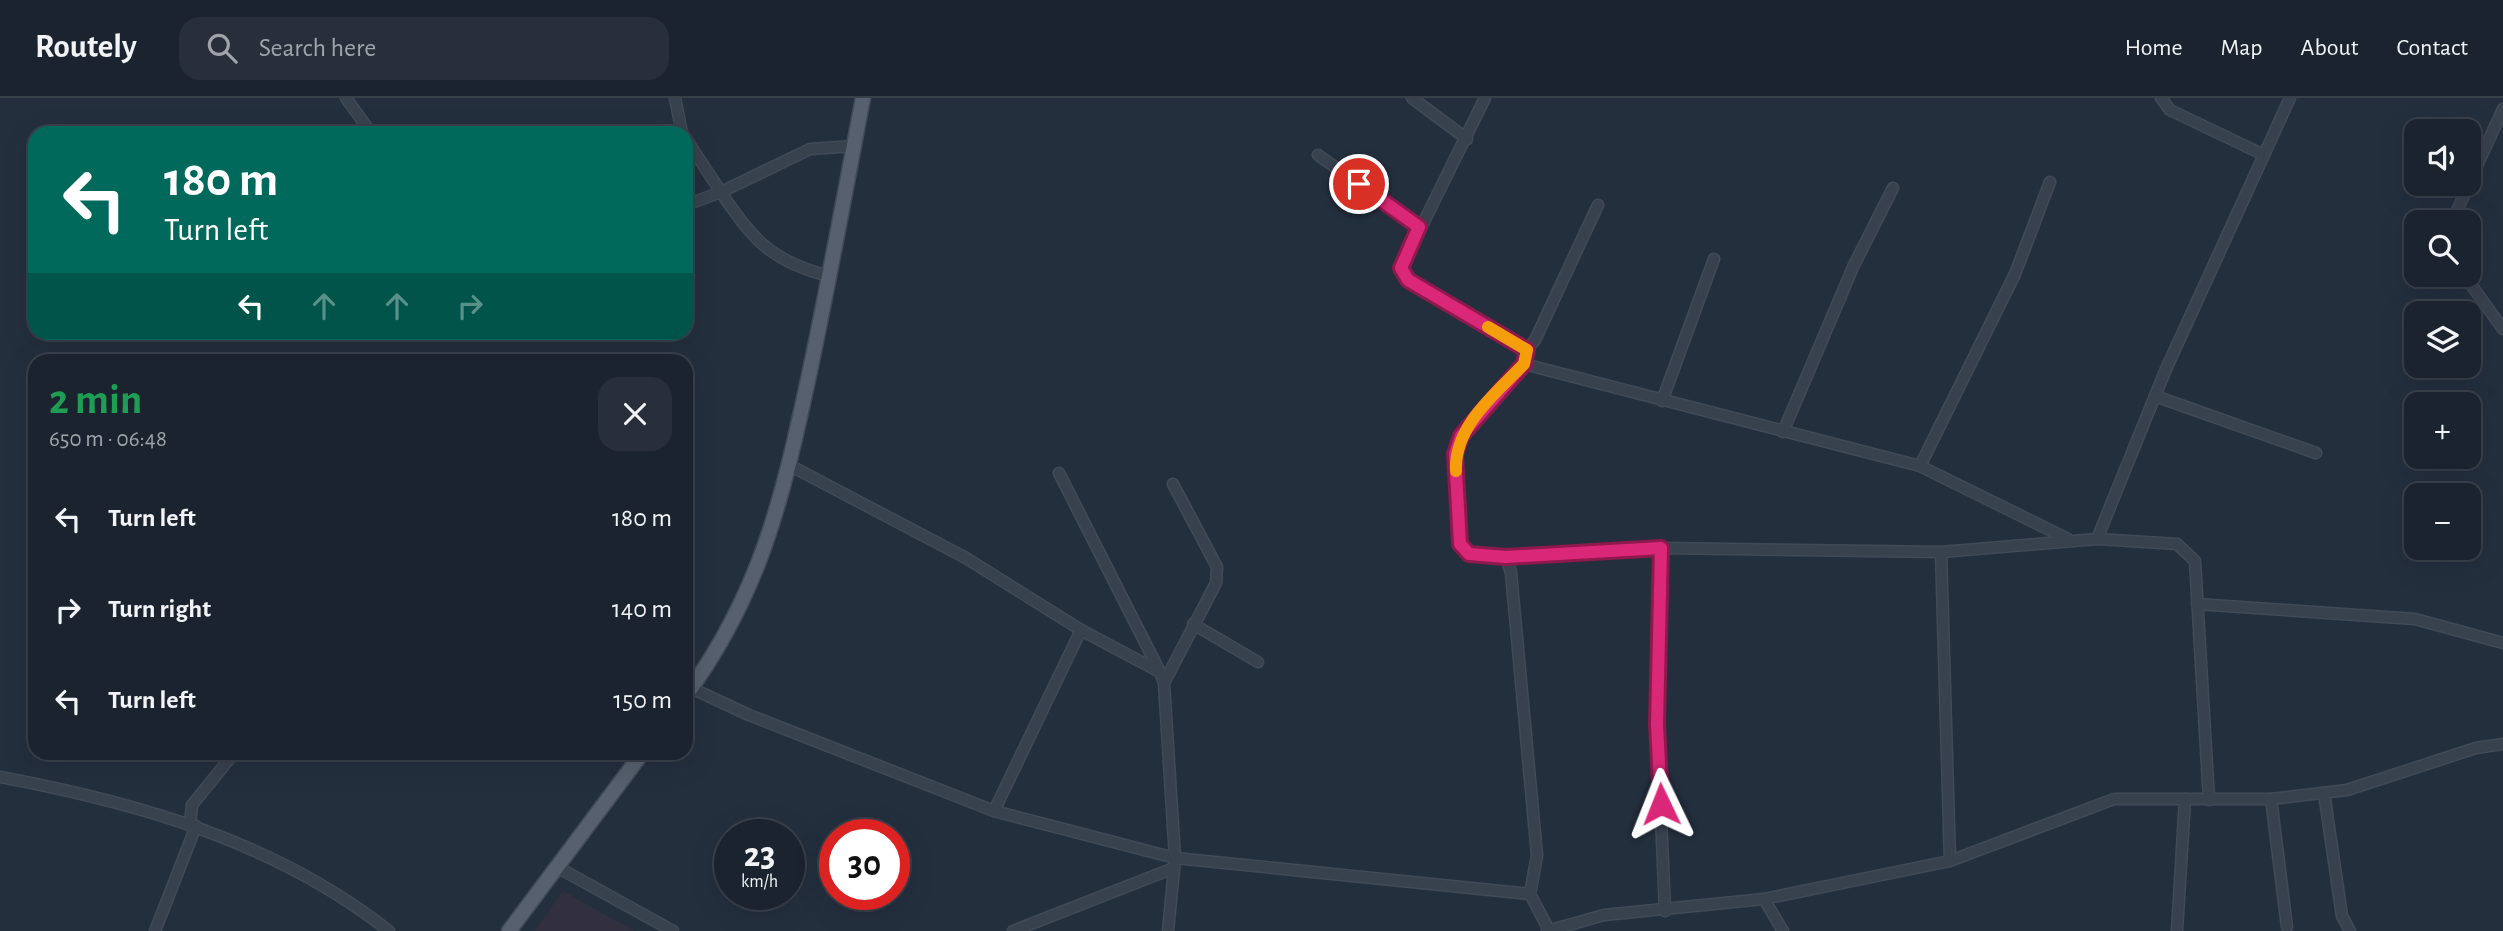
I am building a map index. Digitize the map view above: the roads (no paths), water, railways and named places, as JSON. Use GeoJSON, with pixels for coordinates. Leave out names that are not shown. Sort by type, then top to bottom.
{"type":"FeatureCollection","features":[{"type":"Feature","properties":{"kind":"main road"},"geometry":{"type":"LineString","coordinates":[[693,685],[718,648],[758,569],[789,465],[863,98]]}},
{"type":"Feature","properties":{"kind":"main road"},"geometry":{"type":"LineString","coordinates":[[509,931],[637,760]]}},
{"type":"Feature","properties":{"kind":"street"},"geometry":{"type":"LineString","coordinates":[[346,98],[366,126]]}},
{"type":"Feature","properties":{"kind":"street"},"geometry":{"type":"LineString","coordinates":[[674,98],[680,126]]}},
{"type":"Feature","properties":{"kind":"street"},"geometry":{"type":"LineString","coordinates":[[1412,98],[1466,139]]}},
{"type":"Feature","properties":{"kind":"street"},"geometry":{"type":"LineString","coordinates":[[1485,98],[1401,268],[1408,280],[1527,350]]}},
{"type":"Feature","properties":{"kind":"street"},"geometry":{"type":"LineString","coordinates":[[2161,98],[2170,110],[2264,155]]}},
{"type":"Feature","properties":{"kind":"street"},"geometry":{"type":"LineString","coordinates":[[2097,539],[2155,396],[2290,98]]}},
{"type":"Feature","properties":{"kind":"street"},"geometry":{"type":"LineString","coordinates":[[2481,158],[2503,109]]}},
{"type":"Feature","properties":{"kind":"street"},"geometry":{"type":"LineString","coordinates":[[693,202],[721,192],[810,149],[853,146]]}},
{"type":"Feature","properties":{"kind":"street"},"geometry":{"type":"LineString","coordinates":[[693,150],[759,245],[795,268],[829,276]]}},
{"type":"Feature","properties":{"kind":"street"},"geometry":{"type":"LineString","coordinates":[[1318,155],[1419,227]]}},
{"type":"Feature","properties":{"kind":"street"},"geometry":{"type":"LineString","coordinates":[[1920,467],[2015,274],[2050,182]]}},
{"type":"Feature","properties":{"kind":"street"},"geometry":{"type":"LineString","coordinates":[[1783,432],[1854,265],[1893,188]]}},
{"type":"Feature","properties":{"kind":"street"},"geometry":{"type":"LineString","coordinates":[[1598,205],[1535,340],[1527,350],[1524,364],[1461,436],[1455,454],[1460,544],[1469,554],[1506,557],[1661,548],[1941,552],[2097,539],[2170,542],[2183,547],[2195,561],[2210,800]]}},
{"type":"Feature","properties":{"kind":"street"},"geometry":{"type":"LineString","coordinates":[[1662,401],[1714,259]]}},
{"type":"Feature","properties":{"kind":"street"},"geometry":{"type":"LineString","coordinates":[[2473,287],[2503,329]]}},
{"type":"Feature","properties":{"kind":"street"},"geometry":{"type":"LineString","coordinates":[[1524,364],[1920,467],[2070,541]]}},
{"type":"Feature","properties":{"kind":"street"},"geometry":{"type":"LineString","coordinates":[[2155,396],[2316,453]]}},
{"type":"Feature","properties":{"kind":"street"},"geometry":{"type":"LineString","coordinates":[[789,465],[966,558],[1081,631],[1160,672]]}},
{"type":"Feature","properties":{"kind":"street"},"geometry":{"type":"LineString","coordinates":[[1059,473],[1164,683],[1174,863],[1168,931]]}},
{"type":"Feature","properties":{"kind":"street"},"geometry":{"type":"LineString","coordinates":[[1164,683],[1192,624],[1216,583],[1217,567],[1173,484]]}},
{"type":"Feature","properties":{"kind":"street"},"geometry":{"type":"LineString","coordinates":[[1661,548],[1657,724],[1665,911]]}},
{"type":"Feature","properties":{"kind":"street"},"geometry":{"type":"LineString","coordinates":[[1941,552],[1950,861]]}},
{"type":"Feature","properties":{"kind":"street"},"geometry":{"type":"LineString","coordinates":[[1506,557],[1511,573],[1537,855],[1530,894],[1548,931],[1604,915],[1764,899],[1950,861],[2114,799],[2271,799],[2347,790],[2453,755],[2503,744]]}},
{"type":"Feature","properties":{"kind":"street"},"geometry":{"type":"LineString","coordinates":[[2197,604],[2416,619],[2503,643]]}},
{"type":"Feature","properties":{"kind":"street"},"geometry":{"type":"LineString","coordinates":[[1192,624],[1258,662]]}},
{"type":"Feature","properties":{"kind":"street"},"geometry":{"type":"LineString","coordinates":[[994,811],[1081,631]]}},
{"type":"Feature","properties":{"kind":"street"},"geometry":{"type":"LineString","coordinates":[[693,693],[994,811],[1174,863],[1530,894]]}},
{"type":"Feature","properties":{"kind":"street"},"geometry":{"type":"LineString","coordinates":[[155,931],[193,825],[192,805],[229,760]]}},
{"type":"Feature","properties":{"kind":"street"},"geometry":{"type":"LineString","coordinates":[[0,777],[93,794],[193,825],[291,866],[389,931]]}},
{"type":"Feature","properties":{"kind":"street"},"geometry":{"type":"LineString","coordinates":[[2324,793],[2342,916],[2350,931]]}},
{"type":"Feature","properties":{"kind":"street"},"geometry":{"type":"LineString","coordinates":[[2176,931],[2185,799]]}},
{"type":"Feature","properties":{"kind":"street"},"geometry":{"type":"LineString","coordinates":[[2271,799],[2287,927]]}},
{"type":"Feature","properties":{"kind":"street"},"geometry":{"type":"LineString","coordinates":[[1013,931],[1174,863]]}},
{"type":"Feature","properties":{"kind":"street"},"geometry":{"type":"LineString","coordinates":[[557,867],[673,931]]}},
{"type":"Feature","properties":{"kind":"street"},"geometry":{"type":"LineString","coordinates":[[1764,899],[1783,931]]}}]}
